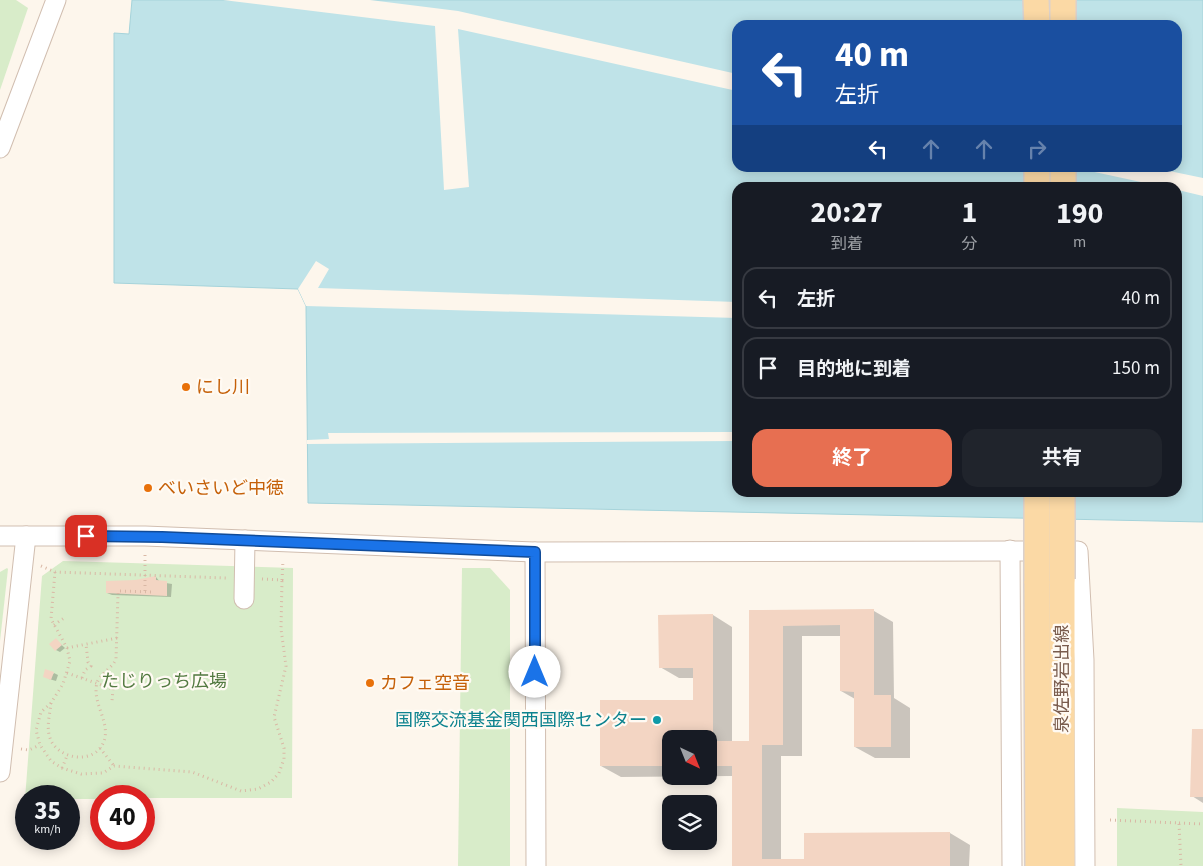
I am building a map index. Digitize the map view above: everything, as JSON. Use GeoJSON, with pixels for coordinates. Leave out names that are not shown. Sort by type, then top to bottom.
{"type":"FeatureCollection","features":[{"type":"Feature","properties":{"kind":"main road"},"geometry":{"type":"LineString","coordinates":[[1036,0],[1036,20]]}},
{"type":"Feature","properties":{"kind":"main road"},"geometry":{"type":"LineString","coordinates":[[1063,0],[1063,20]]}},
{"type":"Feature","properties":{"kind":"main road","name":"泉佐野岩出線"},"geometry":{"type":"LineString","coordinates":[[1037,497],[1038,866]]}},
{"type":"Feature","properties":{"kind":"main road","name":"泉佐野岩出線"},"geometry":{"type":"LineString","coordinates":[[1062,497],[1062,866]]}},
{"type":"Feature","properties":{"kind":"street"},"geometry":{"type":"LineString","coordinates":[[0,148],[56,0]]}},
{"type":"Feature","properties":{"kind":"street"},"geometry":{"type":"LineString","coordinates":[[0,536],[145,536],[535,552],[1078,551],[1084,660],[1085,866]]}},
{"type":"Feature","properties":{"kind":"street"},"geometry":{"type":"LineString","coordinates":[[0,772],[26,536]]}},
{"type":"Feature","properties":{"kind":"street"},"geometry":{"type":"LineString","coordinates":[[244,599],[245,540]]}},
{"type":"Feature","properties":{"kind":"street"},"geometry":{"type":"LineString","coordinates":[[1010,550],[1012,866]]}},
{"type":"Feature","properties":{"kind":"street"},"geometry":{"type":"LineString","coordinates":[[535,552],[536,866]]}},
{"type":"Feature","properties":{"kind":"path"},"geometry":{"type":"LineString","coordinates":[[145,536],[146,595]]}},
{"type":"Feature","properties":{"kind":"path"},"geometry":{"type":"LineString","coordinates":[[55,572],[51,619],[67,648],[70,661],[67,674],[51,702],[40,712],[36,730],[40,745],[51,761],[62,768],[81,774],[92,775],[103,773],[114,766],[192,772],[241,790],[258,789],[271,782],[279,773],[284,760],[284,748],[274,717],[286,666],[281,629],[283,561]]}},
{"type":"Feature","properties":{"kind":"path"},"geometry":{"type":"LineString","coordinates":[[40,566],[55,572],[282,580]]}},
{"type":"Feature","properties":{"kind":"path"},"geometry":{"type":"LineString","coordinates":[[51,702],[48,728],[50,740],[67,756],[81,757],[100,748],[105,738],[106,728],[96,695],[97,684],[100,678],[112,667],[116,659],[118,591],[154,592]]}},
{"type":"Feature","properties":{"kind":"path"},"geometry":{"type":"LineString","coordinates":[[54,625],[64,618]]}},
{"type":"Feature","properties":{"kind":"path"},"geometry":{"type":"LineString","coordinates":[[67,648],[117,638]]}},
{"type":"Feature","properties":{"kind":"path"},"geometry":{"type":"LineString","coordinates":[[82,678],[85,670],[91,666],[88,662],[86,644]]}},
{"type":"Feature","properties":{"kind":"path"},"geometry":{"type":"LineString","coordinates":[[67,674],[113,689]]}},
{"type":"Feature","properties":{"kind":"path"},"geometry":{"type":"LineString","coordinates":[[109,680],[113,689],[112,701]]}},
{"type":"Feature","properties":{"kind":"path"},"geometry":{"type":"LineString","coordinates":[[21,749],[30,750],[40,745]]}},
{"type":"Feature","properties":{"kind":"path"},"geometry":{"type":"LineString","coordinates":[[100,748],[114,766]]}},
{"type":"Feature","properties":{"kind":"path"},"geometry":{"type":"LineString","coordinates":[[62,768],[67,756]]}},
{"type":"Feature","properties":{"kind":"path"},"geometry":{"type":"LineString","coordinates":[[1110,820],[1203,824]]}},
{"type":"Feature","properties":{"kind":"path"},"geometry":{"type":"LineString","coordinates":[[1180,823],[1181,866]]}},
{"type":"Feature","properties":{"kind":"green space"},"geometry":{"type":"Polygon","coordinates":[[[0,0],[16,0],[28,8],[0,90],[0,0]]]}},
{"type":"Feature","properties":{"kind":"green space","name":"たじりっち広場"},"geometry":{"type":"Polygon","coordinates":[[[63,561],[293,568],[292,798],[155,798],[155,785],[90,785],[90,799],[80,799],[80,785],[26,785],[42,576],[63,561]]]}},
{"type":"Feature","properties":{"kind":"green space"},"geometry":{"type":"Polygon","coordinates":[[[462,568],[490,568],[510,590],[510,866],[458,866],[462,568]]]}},
{"type":"Feature","properties":{"kind":"green space"},"geometry":{"type":"Polygon","coordinates":[[[8,569],[0,641],[0,572],[8,569]]]}},
{"type":"Feature","properties":{"kind":"green space"},"geometry":{"type":"Polygon","coordinates":[[[1117,808],[1203,812],[1203,866],[1117,866],[1117,808]]]}},
{"type":"Feature","properties":{"kind":"water"},"geometry":{"type":"Polygon","coordinates":[[[132,0],[1203,0],[1203,522],[308,503],[306,306],[298,289],[114,283],[114,33],[129,34],[132,0]]]}},
{"type":"Feature","properties":{"kind":"pier"},"geometry":{"type":"Polygon","coordinates":[[[223,0],[370,0],[458,11],[732,73],[732,90],[458,29],[469,187],[444,190],[435,26],[223,0]]]}},
{"type":"Feature","properties":{"kind":"pier"},"geometry":{"type":"Polygon","coordinates":[[[1095,172],[1174,172],[1203,178],[1203,196],[1182,191],[1182,182],[1141,182],[1095,172]]]}},
{"type":"Feature","properties":{"kind":"pier"},"geometry":{"type":"Polygon","coordinates":[[[316,261],[329,269],[318,288],[732,302],[732,318],[306,306],[298,289],[316,261]]]}},
{"type":"Feature","properties":{"kind":"pier"},"geometry":{"type":"Polygon","coordinates":[[[732,432],[732,441],[307,444],[307,440],[329,439],[328,433],[732,432]]]}},
{"type":"Feature","properties":{"kind":"building"},"geometry":{"type":"Polygon","coordinates":[[[156,576],[156,580],[167,581],[167,596],[106,593],[106,581],[135,580],[156,576]]]}},
{"type":"Feature","properties":{"kind":"building","name":"国際交流基金関西国際センター"},"geometry":{"type":"Polygon","coordinates":[[[874,609],[874,695],[891,695],[891,747],[854,747],[854,692],[840,691],[840,625],[783,626],[783,745],[762,745],[762,859],[804,859],[804,833],[950,832],[950,866],[732,866],[732,766],[718,766],[718,741],[749,741],[749,610],[874,609]]]}},
{"type":"Feature","properties":{"kind":"building","name":"国際交流基金関西国際センター"},"geometry":{"type":"Polygon","coordinates":[[[713,614],[713,730],[662,730],[662,766],[600,766],[600,700],[693,700],[693,668],[659,668],[658,615],[713,614]]]}},
{"type":"Feature","properties":{"kind":"building"},"geometry":{"type":"Polygon","coordinates":[[[56,638],[62,645],[55,651],[49,644],[56,638]]]}},
{"type":"Feature","properties":{"kind":"building"},"geometry":{"type":"Polygon","coordinates":[[[45,669],[54,672],[51,680],[43,677],[45,669]]]}},
{"type":"Feature","properties":{"kind":"building"},"geometry":{"type":"Polygon","coordinates":[[[1192,729],[1203,729],[1203,797],[1190,797],[1192,729]]]}},
{"type":"Feature","properties":{"kind":"place","name":"にし川"},"geometry":{"type":"Point","coordinates":[186,387]}},
{"type":"Feature","properties":{"kind":"place","name":"べいさいど中徳"},"geometry":{"type":"Point","coordinates":[148,488]}},
{"type":"Feature","properties":{"kind":"place","name":"カフェ空音"},"geometry":{"type":"Point","coordinates":[370,683]}},
{"type":"Feature","properties":{"kind":"place","name":"国際交流基金関西国際センター"},"geometry":{"type":"Point","coordinates":[657,720]}},
{"type":"Feature","properties":{"kind":"route"},"geometry":{"type":"LineString","coordinates":[[86,536],[162,537],[535,552],[535,672]]}}]}
